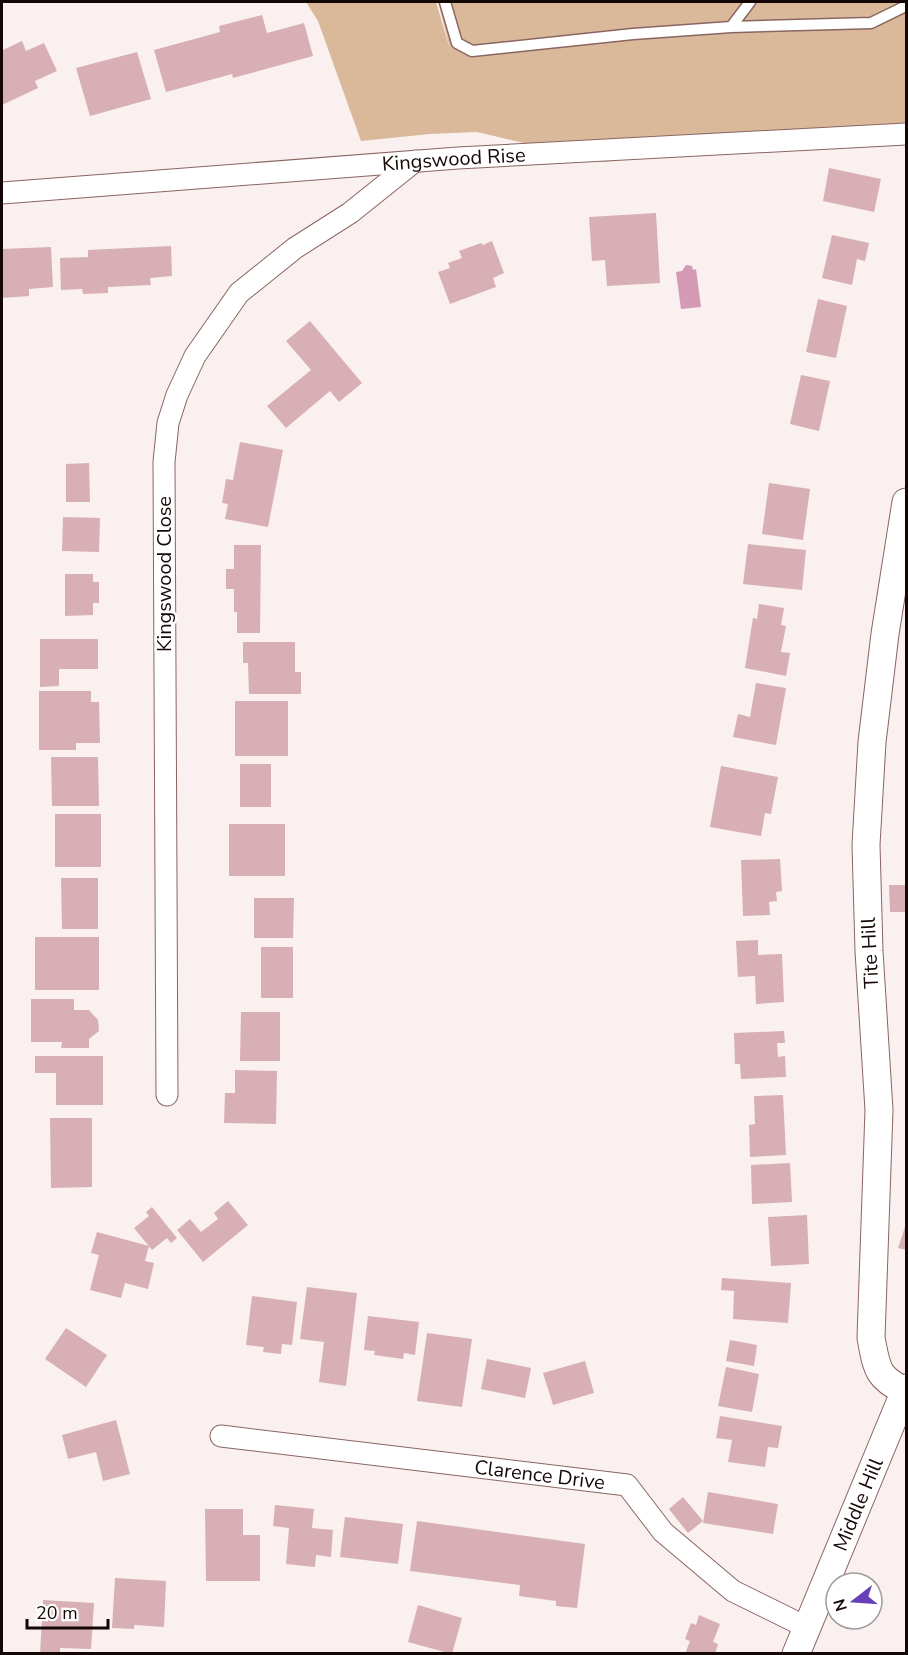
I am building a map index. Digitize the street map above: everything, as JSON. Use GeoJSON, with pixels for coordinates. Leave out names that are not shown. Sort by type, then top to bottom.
{"type":"FeatureCollection","features":[{"type":"Feature","properties":{"kind":"street","name":"Kingswood Rise"},"geometry":{"type":"LineString","coordinates":[[2,193],[415,161],[906,134]]}},
{"type":"Feature","properties":{"kind":"street","name":"Kingswood Close"},"geometry":{"type":"LineString","coordinates":[[167,1095],[164,462],[168,423],[177,395],[195,356],[239,293],[295,248],[350,213],[415,161]]}},
{"type":"Feature","properties":{"kind":"street","name":"Tite Hill"},"geometry":{"type":"LineString","coordinates":[[906,502],[885,634],[872,742],[866,845],[869,951],[879,1110],[871,1338],[881,1376],[891,1384],[906,1390]]}},
{"type":"Feature","properties":{"kind":"street","name":"Middle Hill"},"geometry":{"type":"LineString","coordinates":[[795,1653],[906,1390]]}},
{"type":"Feature","properties":{"kind":"street","name":"Clarence Drive"},"geometry":{"type":"LineString","coordinates":[[221,1436],[627,1485],[663,1532],[733,1591],[806,1627]]}},
{"type":"Feature","properties":{"kind":"lane"},"geometry":{"type":"LineString","coordinates":[[445,2],[457,43],[472,51],[633,34],[731,27],[871,23],[906,6]]}},
{"type":"Feature","properties":{"kind":"lane"},"geometry":{"type":"LineString","coordinates":[[731,27],[750,2]]}},
{"type":"Feature","properties":{"kind":"shaded area"},"geometry":{"type":"Polygon","coordinates":[[[306,2],[436,2],[451,52],[438,2],[906,2],[906,126],[604,162],[477,132],[361,141],[318,21],[306,2]]]}},
{"type":"Feature","properties":{"kind":"shaded area"},"geometry":{"type":"Polygon","coordinates":[[[686,265],[692,266],[693,270],[696,269],[701,307],[681,309],[676,272],[682,271],[686,265]]]}},
{"type":"Feature","properties":{"kind":"building"},"geometry":{"type":"Polygon","coordinates":[[[262,15],[267,33],[304,23],[313,56],[233,78],[232,74],[166,92],[154,50],[220,32],[219,26],[262,15]]]}},
{"type":"Feature","properties":{"kind":"building"},"geometry":{"type":"Polygon","coordinates":[[[22,41],[26,51],[44,43],[57,71],[35,81],[38,88],[2,105],[2,46],[3,50],[22,41]]]}},
{"type":"Feature","properties":{"kind":"building"},"geometry":{"type":"Polygon","coordinates":[[[137,52],[151,99],[90,116],[76,68],[137,52]]]}},
{"type":"Feature","properties":{"kind":"building"},"geometry":{"type":"Polygon","coordinates":[[[829,168],[881,179],[874,212],[823,201],[829,168]]]}},
{"type":"Feature","properties":{"kind":"building"},"geometry":{"type":"Polygon","coordinates":[[[656,213],[660,283],[607,286],[605,260],[592,261],[589,217],[656,213]]]}},
{"type":"Feature","properties":{"kind":"building"},"geometry":{"type":"Polygon","coordinates":[[[832,235],[869,243],[865,261],[857,259],[852,285],[822,278],[832,235]]]}},
{"type":"Feature","properties":{"kind":"building"},"geometry":{"type":"Polygon","coordinates":[[[492,241],[504,273],[493,278],[496,287],[450,304],[438,272],[450,268],[448,263],[462,258],[459,251],[492,241]]]}},
{"type":"Feature","properties":{"kind":"building"},"geometry":{"type":"Polygon","coordinates":[[[171,246],[172,276],[150,278],[151,285],[108,287],[108,293],[83,294],[82,289],[61,290],[60,258],[88,257],[88,250],[171,246]]]}},
{"type":"Feature","properties":{"kind":"building"},"geometry":{"type":"Polygon","coordinates":[[[51,247],[53,287],[29,289],[29,296],[2,298],[2,249],[51,247]]]}},
{"type":"Feature","properties":{"kind":"building"},"geometry":{"type":"Polygon","coordinates":[[[818,299],[847,306],[836,358],[806,352],[818,299]]]}},
{"type":"Feature","properties":{"kind":"building"},"geometry":{"type":"Polygon","coordinates":[[[310,321],[362,383],[339,402],[330,391],[286,428],[267,406],[311,370],[286,341],[310,321]]]}},
{"type":"Feature","properties":{"kind":"building"},"geometry":{"type":"Polygon","coordinates":[[[801,375],[830,381],[819,431],[790,424],[801,375]]]}},
{"type":"Feature","properties":{"kind":"building"},"geometry":{"type":"Polygon","coordinates":[[[240,442],[283,450],[268,527],[225,519],[228,504],[222,503],[226,479],[233,480],[240,442]]]}},
{"type":"Feature","properties":{"kind":"building"},"geometry":{"type":"Polygon","coordinates":[[[89,463],[90,502],[66,502],[66,464],[89,463]]]}},
{"type":"Feature","properties":{"kind":"building"},"geometry":{"type":"Polygon","coordinates":[[[769,483],[810,489],[803,540],[762,534],[769,483]]]}},
{"type":"Feature","properties":{"kind":"building"},"geometry":{"type":"Polygon","coordinates":[[[63,517],[100,518],[99,552],[62,551],[63,517]]]}},
{"type":"Feature","properties":{"kind":"building"},"geometry":{"type":"Polygon","coordinates":[[[748,544],[806,550],[802,590],[743,584],[748,544]]]}},
{"type":"Feature","properties":{"kind":"building"},"geometry":{"type":"Polygon","coordinates":[[[234,545],[261,545],[260,633],[237,633],[234,589],[226,589],[226,569],[234,569],[234,545]]]}},
{"type":"Feature","properties":{"kind":"building"},"geometry":{"type":"Polygon","coordinates":[[[65,574],[93,574],[93,582],[99,582],[99,603],[93,603],[93,615],[65,616],[65,574]]]}},
{"type":"Feature","properties":{"kind":"building"},"geometry":{"type":"Polygon","coordinates":[[[759,604],[784,608],[781,625],[786,626],[781,652],[790,653],[786,676],[745,668],[753,618],[757,619],[759,604]]]}},
{"type":"Feature","properties":{"kind":"building"},"geometry":{"type":"Polygon","coordinates":[[[40,639],[98,639],[98,669],[59,669],[59,686],[40,687],[40,639]]]}},
{"type":"Feature","properties":{"kind":"building"},"geometry":{"type":"Polygon","coordinates":[[[243,642],[295,642],[295,672],[301,672],[301,694],[249,694],[248,663],[243,663],[243,642]]]}},
{"type":"Feature","properties":{"kind":"building"},"geometry":{"type":"Polygon","coordinates":[[[756,683],[786,688],[776,745],[733,737],[738,714],[750,717],[756,683]]]}},
{"type":"Feature","properties":{"kind":"building"},"geometry":{"type":"Polygon","coordinates":[[[39,691],[91,691],[91,702],[99,702],[100,743],[76,743],[76,750],[39,750],[39,691]]]}},
{"type":"Feature","properties":{"kind":"building"},"geometry":{"type":"Polygon","coordinates":[[[235,701],[288,701],[288,756],[235,756],[235,701]]]}},
{"type":"Feature","properties":{"kind":"building"},"geometry":{"type":"Polygon","coordinates":[[[51,757],[98,757],[99,806],[52,806],[51,757]]]}},
{"type":"Feature","properties":{"kind":"building"},"geometry":{"type":"Polygon","coordinates":[[[240,764],[271,764],[271,807],[240,807],[240,764]]]}},
{"type":"Feature","properties":{"kind":"building"},"geometry":{"type":"Polygon","coordinates":[[[721,766],[778,777],[771,814],[765,813],[761,836],[710,827],[721,766]]]}},
{"type":"Feature","properties":{"kind":"building"},"geometry":{"type":"Polygon","coordinates":[[[55,814],[101,814],[101,867],[55,867],[55,814]]]}},
{"type":"Feature","properties":{"kind":"building"},"geometry":{"type":"Polygon","coordinates":[[[229,824],[285,824],[285,876],[229,876],[229,824]]]}},
{"type":"Feature","properties":{"kind":"building"},"geometry":{"type":"Polygon","coordinates":[[[780,859],[782,891],[776,892],[777,901],[769,902],[770,915],[743,916],[741,860],[780,859]]]}},
{"type":"Feature","properties":{"kind":"building"},"geometry":{"type":"Polygon","coordinates":[[[61,878],[98,878],[98,929],[62,929],[61,878]]]}},
{"type":"Feature","properties":{"kind":"building"},"geometry":{"type":"Polygon","coordinates":[[[889,885],[906,885],[906,912],[890,912],[889,885]]]}},
{"type":"Feature","properties":{"kind":"building"},"geometry":{"type":"Polygon","coordinates":[[[254,898],[294,898],[293,938],[254,938],[254,898]]]}},
{"type":"Feature","properties":{"kind":"building"},"geometry":{"type":"Polygon","coordinates":[[[35,937],[99,937],[99,990],[35,990],[35,937]]]}},
{"type":"Feature","properties":{"kind":"building"},"geometry":{"type":"Polygon","coordinates":[[[758,940],[758,955],[782,954],[784,1002],[756,1004],[755,976],[738,977],[736,941],[758,940]]]}},
{"type":"Feature","properties":{"kind":"building"},"geometry":{"type":"Polygon","coordinates":[[[261,947],[293,947],[293,998],[261,998],[261,947]]]}},
{"type":"Feature","properties":{"kind":"building"},"geometry":{"type":"Polygon","coordinates":[[[31,999],[74,999],[74,1010],[89,1010],[98,1020],[99,1031],[89,1039],[89,1048],[61,1048],[62,1042],[31,1042],[31,999]]]}},
{"type":"Feature","properties":{"kind":"building"},"geometry":{"type":"Polygon","coordinates":[[[241,1012],[280,1012],[280,1061],[240,1061],[241,1012]]]}},
{"type":"Feature","properties":{"kind":"building"},"geometry":{"type":"Polygon","coordinates":[[[784,1031],[785,1043],[777,1043],[778,1057],[785,1056],[786,1077],[741,1079],[740,1064],[735,1064],[734,1033],[784,1031]]]}},
{"type":"Feature","properties":{"kind":"building"},"geometry":{"type":"Polygon","coordinates":[[[35,1056],[103,1056],[103,1105],[56,1105],[56,1073],[35,1073],[35,1056]]]}},
{"type":"Feature","properties":{"kind":"building"},"geometry":{"type":"Polygon","coordinates":[[[235,1070],[277,1071],[276,1124],[224,1123],[225,1093],[235,1093],[235,1070]]]}},
{"type":"Feature","properties":{"kind":"building"},"geometry":{"type":"Polygon","coordinates":[[[783,1095],[786,1155],[750,1157],[749,1125],[755,1124],[754,1096],[783,1095]]]}},
{"type":"Feature","properties":{"kind":"building"},"geometry":{"type":"Polygon","coordinates":[[[50,1118],[92,1118],[92,1187],[51,1188],[50,1118]]]}},
{"type":"Feature","properties":{"kind":"building"},"geometry":{"type":"Polygon","coordinates":[[[790,1163],[792,1202],[752,1204],[751,1165],[790,1163]]]}},
{"type":"Feature","properties":{"kind":"building"},"geometry":{"type":"Polygon","coordinates":[[[228,1201],[248,1225],[203,1262],[177,1230],[190,1219],[201,1232],[218,1219],[214,1213],[228,1201]]]}},
{"type":"Feature","properties":{"kind":"building"},"geometry":{"type":"Polygon","coordinates":[[[152,1207],[177,1238],[171,1243],[167,1238],[152,1250],[134,1228],[149,1216],[146,1212],[152,1207]]]}},
{"type":"Feature","properties":{"kind":"building"},"geometry":{"type":"Polygon","coordinates":[[[807,1215],[809,1264],[771,1266],[768,1217],[807,1215]]]}},
{"type":"Feature","properties":{"kind":"building"},"geometry":{"type":"Polygon","coordinates":[[[906,1224],[906,1250],[898,1248],[906,1224]]]}},
{"type":"Feature","properties":{"kind":"building"},"geometry":{"type":"Polygon","coordinates":[[[97,1232],[149,1246],[145,1261],[154,1263],[148,1289],[125,1283],[121,1298],[90,1290],[99,1255],[91,1253],[97,1232]]]}},
{"type":"Feature","properties":{"kind":"building"},"geometry":{"type":"Polygon","coordinates":[[[722,1278],[791,1283],[788,1323],[733,1319],[734,1291],[721,1290],[722,1278]]]}},
{"type":"Feature","properties":{"kind":"building"},"geometry":{"type":"Polygon","coordinates":[[[307,1287],[357,1293],[346,1386],[319,1382],[324,1342],[300,1339],[307,1287]]]}},
{"type":"Feature","properties":{"kind":"building"},"geometry":{"type":"Polygon","coordinates":[[[252,1296],[297,1302],[292,1345],[282,1344],[281,1354],[263,1352],[264,1347],[246,1345],[252,1296]]]}},
{"type":"Feature","properties":{"kind":"building"},"geometry":{"type":"Polygon","coordinates":[[[368,1316],[419,1322],[415,1355],[404,1353],[403,1359],[374,1355],[375,1351],[364,1350],[368,1316]]]}},
{"type":"Feature","properties":{"kind":"building"},"geometry":{"type":"Polygon","coordinates":[[[66,1328],[107,1355],[86,1387],[45,1359],[66,1328]]]}},
{"type":"Feature","properties":{"kind":"building"},"geometry":{"type":"Polygon","coordinates":[[[427,1333],[472,1339],[462,1407],[417,1401],[427,1333]]]}},
{"type":"Feature","properties":{"kind":"building"},"geometry":{"type":"Polygon","coordinates":[[[730,1340],[757,1345],[754,1366],[726,1361],[730,1340]]]}},
{"type":"Feature","properties":{"kind":"building"},"geometry":{"type":"Polygon","coordinates":[[[487,1359],[531,1368],[525,1398],[481,1389],[487,1359]]]}},
{"type":"Feature","properties":{"kind":"building"},"geometry":{"type":"Polygon","coordinates":[[[585,1361],[594,1393],[553,1405],[543,1373],[585,1361]]]}},
{"type":"Feature","properties":{"kind":"building"},"geometry":{"type":"Polygon","coordinates":[[[726,1367],[759,1374],[752,1412],[718,1406],[726,1367]]]}},
{"type":"Feature","properties":{"kind":"building"},"geometry":{"type":"Polygon","coordinates":[[[720,1416],[782,1426],[778,1448],[768,1447],[765,1467],[728,1462],[732,1440],[716,1438],[720,1416]]]}},
{"type":"Feature","properties":{"kind":"building"},"geometry":{"type":"Polygon","coordinates":[[[116,1420],[130,1474],[103,1481],[96,1452],[68,1459],[62,1435],[116,1420]]]}},
{"type":"Feature","properties":{"kind":"building"},"geometry":{"type":"Polygon","coordinates":[[[708,1492],[778,1504],[773,1534],[703,1523],[708,1492]]]}},
{"type":"Feature","properties":{"kind":"building"},"geometry":{"type":"Polygon","coordinates":[[[683,1497],[703,1521],[688,1533],[669,1509],[683,1497]]]}},
{"type":"Feature","properties":{"kind":"building"},"geometry":{"type":"Polygon","coordinates":[[[275,1505],[314,1509],[312,1528],[333,1530],[331,1557],[316,1555],[315,1567],[286,1564],[289,1528],[273,1526],[275,1505]]]}},
{"type":"Feature","properties":{"kind":"building"},"geometry":{"type":"Polygon","coordinates":[[[205,1509],[243,1509],[243,1535],[260,1535],[260,1581],[206,1581],[205,1509]]]}},
{"type":"Feature","properties":{"kind":"building"},"geometry":{"type":"Polygon","coordinates":[[[345,1517],[403,1524],[398,1564],[340,1557],[345,1517]]]}},
{"type":"Feature","properties":{"kind":"building"},"geometry":{"type":"Polygon","coordinates":[[[417,1521],[585,1544],[577,1608],[556,1606],[556,1601],[519,1596],[520,1585],[410,1571],[417,1521]]]}},
{"type":"Feature","properties":{"kind":"building"},"geometry":{"type":"Polygon","coordinates":[[[115,1578],[166,1581],[164,1627],[134,1625],[134,1629],[112,1628],[115,1578]]]}},
{"type":"Feature","properties":{"kind":"building"},"geometry":{"type":"Polygon","coordinates":[[[43,1600],[94,1603],[91,1649],[60,1648],[60,1654],[40,1654],[43,1600]]]}},
{"type":"Feature","properties":{"kind":"building"},"geometry":{"type":"Polygon","coordinates":[[[418,1605],[462,1618],[452,1654],[408,1642],[418,1605]]]}},
{"type":"Feature","properties":{"kind":"building"},"geometry":{"type":"Polygon","coordinates":[[[699,1615],[720,1624],[713,1642],[718,1644],[715,1654],[685,1654],[690,1641],[685,1639],[691,1623],[696,1625],[699,1615]]]}}]}
